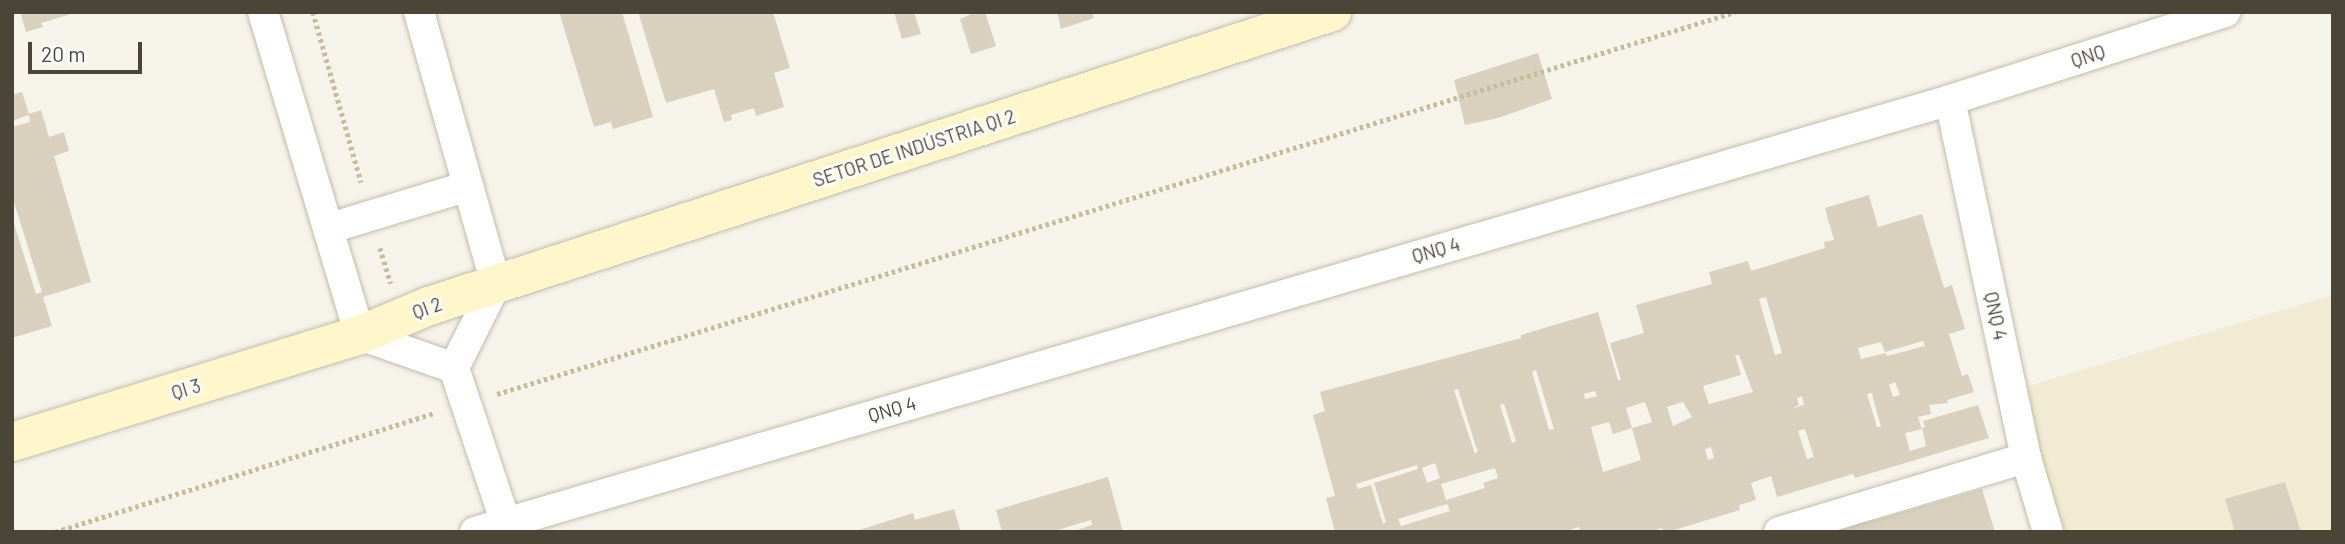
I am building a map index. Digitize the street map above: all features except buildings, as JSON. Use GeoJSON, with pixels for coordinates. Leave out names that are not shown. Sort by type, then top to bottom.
{"type":"FeatureCollection","features":[{"type":"Feature","properties":{"kind":"street"},"geometry":{"type":"LineString","coordinates":[[263,12],[360,335],[454,368]]}},
{"type":"Feature","properties":{"kind":"street"},"geometry":{"type":"LineString","coordinates":[[419,12],[496,284],[454,368],[508,527]]}},
{"type":"Feature","properties":{"kind":"street","name":"SETOR DE INDÚSTRIA QI 2"},"geometry":{"type":"LineString","coordinates":[[496,284],[1332,12]]}},
{"type":"Feature","properties":{"kind":"street","name":"QNQ"},"geometry":{"type":"LineString","coordinates":[[1950,100],[2225,12]]}},
{"type":"Feature","properties":{"kind":"street","name":"QNQ 4"},"geometry":{"type":"LineString","coordinates":[[475,532],[508,527],[1950,100],[2026,458],[2048,532]]}},
{"type":"Feature","properties":{"kind":"street"},"geometry":{"type":"LineString","coordinates":[[330,228],[468,186]]}},
{"type":"Feature","properties":{"kind":"street","name":"QI 2"},"geometry":{"type":"LineString","coordinates":[[360,335],[402,317],[496,284]]}},
{"type":"Feature","properties":{"kind":"street","name":"QI 3"},"geometry":{"type":"LineString","coordinates":[[12,442],[360,335]]}},
{"type":"Feature","properties":{"kind":"street"},"geometry":{"type":"LineString","coordinates":[[1779,532],[2026,458]]}},
{"type":"Feature","properties":{"kind":"path"},"geometry":{"type":"LineString","coordinates":[[313,12],[370,216],[402,317]]}},
{"type":"Feature","properties":{"kind":"path"},"geometry":{"type":"LineString","coordinates":[[55,532],[1735,12]]}},
{"type":"Feature","properties":{"kind":"shaded area"},"geometry":{"type":"Polygon","coordinates":[[[2333,295],[2333,532],[2045,532],[2004,393],[2333,295]]]}}]}
